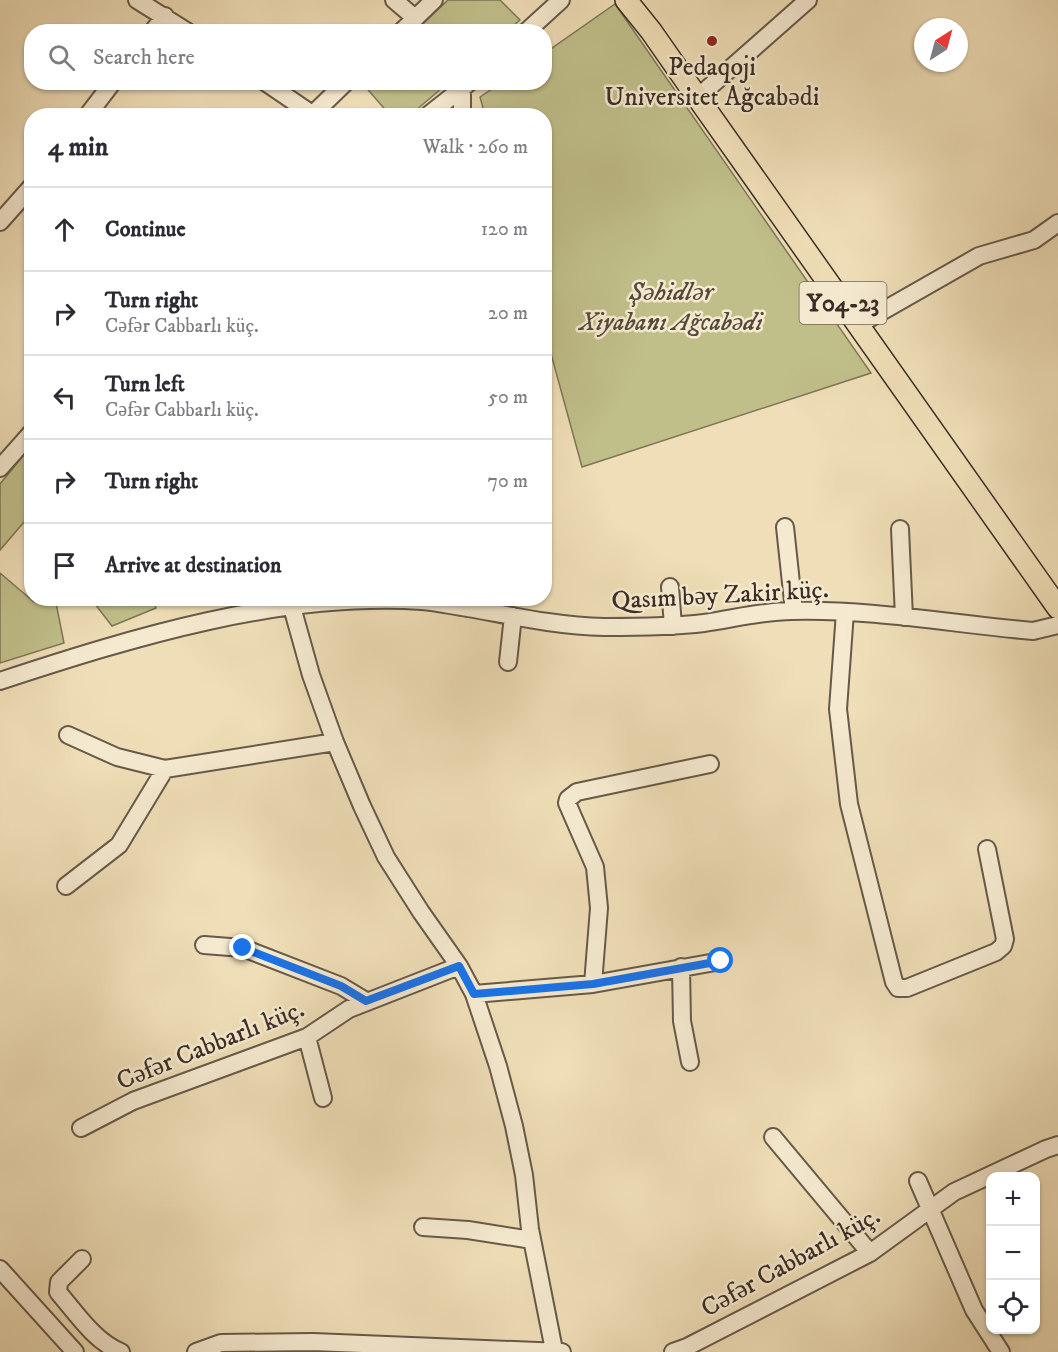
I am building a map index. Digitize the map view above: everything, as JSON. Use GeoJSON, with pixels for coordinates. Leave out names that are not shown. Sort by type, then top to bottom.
{"type":"FeatureCollection","features":[{"type":"Feature","properties":{"kind":"main road","name":"Y04-23"},"geometry":{"type":"LineString","coordinates":[[626,0],[651,31],[1055,599]]}},
{"type":"Feature","properties":{"kind":"street"},"geometry":{"type":"LineString","coordinates":[[137,0],[176,24]]}},
{"type":"Feature","properties":{"kind":"street"},"geometry":{"type":"LineString","coordinates":[[394,0],[415,18]]}},
{"type":"Feature","properties":{"kind":"street"},"geometry":{"type":"LineString","coordinates":[[409,24],[434,0]]}},
{"type":"Feature","properties":{"kind":"street"},"geometry":{"type":"LineString","coordinates":[[535,24],[561,0]]}},
{"type":"Feature","properties":{"kind":"street"},"geometry":{"type":"LineString","coordinates":[[698,97],[808,0]]}},
{"type":"Feature","properties":{"kind":"street"},"geometry":{"type":"LineString","coordinates":[[158,24],[165,16]]}},
{"type":"Feature","properties":{"kind":"street"},"geometry":{"type":"LineString","coordinates":[[93,108],[107,90]]}},
{"type":"Feature","properties":{"kind":"street"},"geometry":{"type":"LineString","coordinates":[[276,90],[301,108]]}},
{"type":"Feature","properties":{"kind":"street"},"geometry":{"type":"LineString","coordinates":[[318,108],[338,90]]}},
{"type":"Feature","properties":{"kind":"street"},"geometry":{"type":"LineString","coordinates":[[437,108],[461,90]]}},
{"type":"Feature","properties":{"kind":"street"},"geometry":{"type":"LineString","coordinates":[[463,108],[465,90]]}},
{"type":"Feature","properties":{"kind":"street"},"geometry":{"type":"LineString","coordinates":[[0,222],[24,195]]}},
{"type":"Feature","properties":{"kind":"street"},"geometry":{"type":"LineString","coordinates":[[858,325],[979,256],[1034,240],[1058,223]]}},
{"type":"Feature","properties":{"kind":"street"},"geometry":{"type":"LineString","coordinates":[[0,468],[24,441]]}},
{"type":"Feature","properties":{"kind":"street"},"geometry":{"type":"LineString","coordinates":[[785,527],[794,610]]}},
{"type":"Feature","properties":{"kind":"street"},"geometry":{"type":"LineString","coordinates":[[900,529],[904,617]]}},
{"type":"Feature","properties":{"kind":"street"},"geometry":{"type":"LineString","coordinates":[[670,587],[673,626]]}},
{"type":"Feature","properties":{"kind":"street","name":"Qasım bəy Zakir küç."},"geometry":{"type":"LineString","coordinates":[[0,681],[194,624],[301,606]]}},
{"type":"Feature","properties":{"kind":"street","name":"Qasım bəy Zakir küç."},"geometry":{"type":"LineString","coordinates":[[453,606],[557,623],[602,627],[673,626],[794,610],[904,617],[1033,631],[1058,625]]}},
{"type":"Feature","properties":{"kind":"street"},"geometry":{"type":"LineString","coordinates":[[196,1352],[221,1343],[312,1347],[559,1351],[532,1240],[524,1175],[514,1126],[498,1066],[474,994],[459,966],[386,857],[335,742],[311,675],[292,607]]}},
{"type":"Feature","properties":{"kind":"street"},"geometry":{"type":"LineString","coordinates":[[845,612],[838,709],[849,804],[894,982],[898,988],[907,988],[996,952],[1002,946],[1005,939],[987,849]]}},
{"type":"Feature","properties":{"kind":"street"},"geometry":{"type":"LineString","coordinates":[[508,662],[513,616]]}},
{"type":"Feature","properties":{"kind":"street"},"geometry":{"type":"LineString","coordinates":[[68,735],[117,757],[165,769],[335,742]]}},
{"type":"Feature","properties":{"kind":"street"},"geometry":{"type":"LineString","coordinates":[[593,984],[599,908],[595,867],[567,803],[568,799],[577,792],[710,764]]}},
{"type":"Feature","properties":{"kind":"street"},"geometry":{"type":"LineString","coordinates":[[66,886],[119,845],[165,769]]}},
{"type":"Feature","properties":{"kind":"street"},"geometry":{"type":"LineString","coordinates":[[204,945],[243,948],[341,986],[366,1001]]}},
{"type":"Feature","properties":{"kind":"street"},"geometry":{"type":"LineString","coordinates":[[474,994],[593,984],[721,961]]}},
{"type":"Feature","properties":{"kind":"street","name":"Cəfər Cabbarlı küç."},"geometry":{"type":"LineString","coordinates":[[81,1128],[134,1101],[307,1037],[349,1009],[366,1001],[459,966]]}},
{"type":"Feature","properties":{"kind":"street"},"geometry":{"type":"LineString","coordinates":[[681,967],[682,1021],[690,1062]]}},
{"type":"Feature","properties":{"kind":"street"},"geometry":{"type":"LineString","coordinates":[[307,1037],[323,1098]]}},
{"type":"Feature","properties":{"kind":"street"},"geometry":{"type":"LineString","coordinates":[[773,1137],[870,1252]]}},
{"type":"Feature","properties":{"kind":"street","name":"Cəfər Cabbarlı küç."},"geometry":{"type":"LineString","coordinates":[[672,1352],[687,1347],[870,1252],[954,1191],[1058,1145]]}},
{"type":"Feature","properties":{"kind":"street"},"geometry":{"type":"LineString","coordinates":[[918,1181],[974,1310],[1001,1352]]}},
{"type":"Feature","properties":{"kind":"street"},"geometry":{"type":"LineString","coordinates":[[423,1227],[468,1230],[532,1240]]}},
{"type":"Feature","properties":{"kind":"street"},"geometry":{"type":"LineString","coordinates":[[82,1259],[59,1282],[58,1292],[90,1330],[113,1349],[121,1352]]}},
{"type":"Feature","properties":{"kind":"street"},"geometry":{"type":"LineString","coordinates":[[0,1269],[75,1352]]}},
{"type":"Feature","properties":{"kind":"green space"},"geometry":{"type":"Polygon","coordinates":[[[448,0],[500,0],[520,20],[515,24],[422,24],[448,0]]]}},
{"type":"Feature","properties":{"kind":"green space","name":"Şəhidlər Xiyabanı Ağcabədi"},"geometry":{"type":"Polygon","coordinates":[[[615,4],[871,373],[582,467],[552,358],[552,108],[483,108],[480,97],[490,90],[552,90],[552,48],[615,4]]]}},
{"type":"Feature","properties":{"kind":"green space"},"geometry":{"type":"Polygon","coordinates":[[[368,90],[440,90],[418,108],[384,108],[368,90]]]}},
{"type":"Feature","properties":{"kind":"green space"},"geometry":{"type":"Polygon","coordinates":[[[24,455],[24,522],[0,550],[0,484],[24,455]]]}},
{"type":"Feature","properties":{"kind":"green space"},"geometry":{"type":"Polygon","coordinates":[[[0,573],[24,593],[24,606],[57,606],[64,643],[0,663],[0,573]]]}},
{"type":"Feature","properties":{"kind":"green space"},"geometry":{"type":"Polygon","coordinates":[[[96,606],[155,606],[156,608],[112,626],[96,606]]]}},
{"type":"Feature","properties":{"kind":"place","name":"Pedaqoji Universitet Ağcabədi"},"geometry":{"type":"Point","coordinates":[712,41]}},
{"type":"Feature","properties":{"kind":"route"},"geometry":{"type":"LineString","coordinates":[[243,948],[341,986],[366,1001],[459,966],[474,994],[593,984],[721,961]]}}]}
